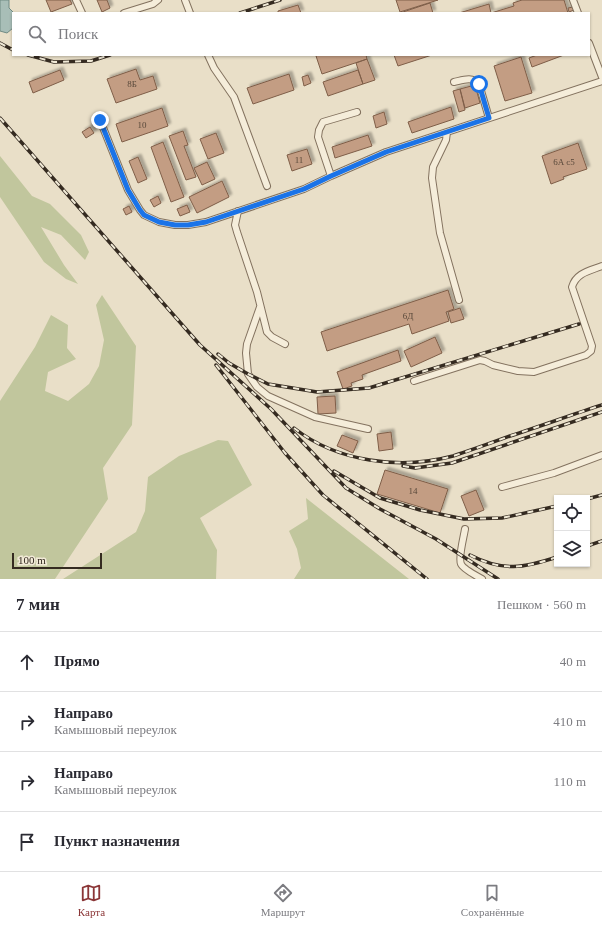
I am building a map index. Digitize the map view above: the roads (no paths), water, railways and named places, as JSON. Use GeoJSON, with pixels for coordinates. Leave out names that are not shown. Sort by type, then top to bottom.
{"type":"FeatureCollection","features":[{"type":"Feature","properties":{"kind":"lane"},"geometry":{"type":"LineString","coordinates":[[76,0],[82,12]]}},
{"type":"Feature","properties":{"kind":"lane"},"geometry":{"type":"LineString","coordinates":[[127,12],[153,4],[158,0]]}},
{"type":"Feature","properties":{"kind":"lane"},"geometry":{"type":"LineString","coordinates":[[185,0],[190,12]]}},
{"type":"Feature","properties":{"kind":"lane"},"geometry":{"type":"LineString","coordinates":[[573,0],[578,12]]}},
{"type":"Feature","properties":{"kind":"lane"},"geometry":{"type":"LineString","coordinates":[[590,46],[602,77]]}},
{"type":"Feature","properties":{"kind":"lane"},"geometry":{"type":"LineString","coordinates":[[208,56],[214,68],[234,97],[267,186]]}},
{"type":"Feature","properties":{"kind":"lane"},"geometry":{"type":"LineString","coordinates":[[454,82],[471,79],[476,80],[479,84],[489,118]]}},
{"type":"Feature","properties":{"kind":"lane"},"geometry":{"type":"LineString","coordinates":[[100,120],[128,190],[144,215],[159,222],[175,225],[188,225],[206,222],[304,189],[386,152],[602,81]]}},
{"type":"Feature","properties":{"kind":"lane"},"geometry":{"type":"LineString","coordinates":[[331,176],[318,137],[319,130],[323,122],[357,112]]}},
{"type":"Feature","properties":{"kind":"lane"},"geometry":{"type":"LineString","coordinates":[[448,132],[434,167],[432,178],[440,233],[459,300]]}},
{"type":"Feature","properties":{"kind":"lane"},"geometry":{"type":"LineString","coordinates":[[238,211],[235,225],[257,292],[267,332],[272,337],[284,344]]}},
{"type":"Feature","properties":{"kind":"lane"},"geometry":{"type":"LineString","coordinates":[[414,381],[480,360],[493,366],[518,371],[534,372],[586,355],[591,351],[592,346],[572,288],[574,280],[582,274],[602,266]]}},
{"type":"Feature","properties":{"kind":"lane"},"geometry":{"type":"LineString","coordinates":[[260,307],[247,344],[246,353],[248,374],[257,387],[268,396],[315,417],[368,429]]}},
{"type":"Feature","properties":{"kind":"lane"},"geometry":{"type":"LineString","coordinates":[[502,486],[554,473],[602,455]]}},
{"type":"Feature","properties":{"kind":"lane"},"geometry":{"type":"LineString","coordinates":[[465,529],[460,559],[461,564],[464,568],[482,579]]}},
{"type":"Feature","properties":{"kind":"water"},"geometry":{"type":"Polygon","coordinates":[[[0,0],[9,0],[9,8],[13,12],[12,29],[7,33],[0,31],[0,0]]]}},
{"type":"Feature","properties":{"kind":"railway"},"geometry":{"type":"LineString","coordinates":[[243,12],[280,0]]}},
{"type":"Feature","properties":{"kind":"railway"},"geometry":{"type":"LineString","coordinates":[[0,43],[12,49]]}},
{"type":"Feature","properties":{"kind":"railway"},"geometry":{"type":"LineString","coordinates":[[32,56],[54,62],[91,61],[107,56]]}},
{"type":"Feature","properties":{"kind":"railway"},"geometry":{"type":"LineString","coordinates":[[0,118],[200,345],[271,409],[346,488],[380,509],[436,539],[498,579]]}},
{"type":"Feature","properties":{"kind":"railway"},"geometry":{"type":"LineString","coordinates":[[218,354],[229,363],[268,384],[317,392],[369,388],[579,324]]}},
{"type":"Feature","properties":{"kind":"railway"},"geometry":{"type":"LineString","coordinates":[[216,365],[285,453],[323,495],[427,579]]}},
{"type":"Feature","properties":{"kind":"railway"},"geometry":{"type":"LineString","coordinates":[[294,428],[311,440],[330,449],[349,455],[370,460],[412,462],[453,456],[602,405]]}},
{"type":"Feature","properties":{"kind":"railway"},"geometry":{"type":"LineString","coordinates":[[403,466],[415,468],[452,463],[602,412]]}},
{"type":"Feature","properties":{"kind":"railway"},"geometry":{"type":"LineString","coordinates":[[334,471],[380,498],[420,510],[464,519],[502,518],[554,507]]}},
{"type":"Feature","properties":{"kind":"railway"},"geometry":{"type":"LineString","coordinates":[[590,498],[602,495]]}},
{"type":"Feature","properties":{"kind":"railway"},"geometry":{"type":"LineString","coordinates":[[590,545],[602,541]]}},
{"type":"Feature","properties":{"kind":"railway"},"geometry":{"type":"LineString","coordinates":[[470,555],[493,564],[503,566],[524,566],[554,558]]}}]}
